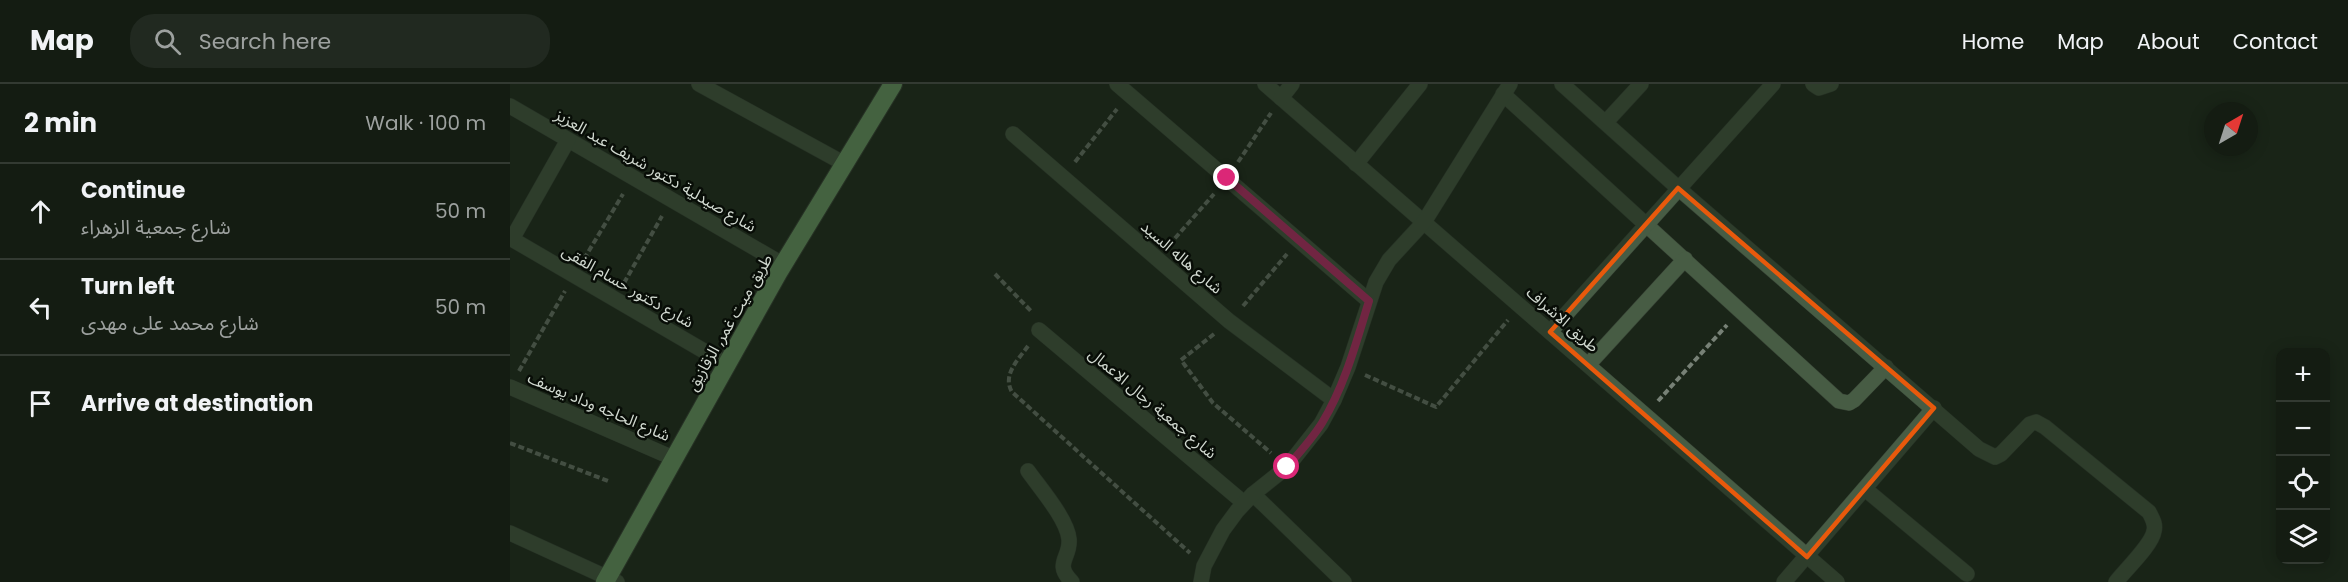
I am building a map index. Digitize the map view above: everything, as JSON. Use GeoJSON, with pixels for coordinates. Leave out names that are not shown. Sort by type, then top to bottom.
{"type":"FeatureCollection","features":[{"type":"Feature","properties":{"kind":"highway","name":"طريق ميت غمر, الزقازيق"},"geometry":{"type":"LineString","coordinates":[[610,581],[673,458],[784,265],[893,84]]}},
{"type":"Feature","properties":{"kind":"street"},"geometry":{"type":"LineString","coordinates":[[699,84],[845,164]]}},
{"type":"Feature","properties":{"kind":"street","name":"طريق الاشراف"},"geometry":{"type":"LineString","coordinates":[[1265,84],[1837,582]]}},
{"type":"Feature","properties":{"kind":"street"},"geometry":{"type":"LineString","coordinates":[[1281,98],[1292,84]]}},
{"type":"Feature","properties":{"kind":"street"},"geometry":{"type":"LineString","coordinates":[[1356,164],[1419,84]]}},
{"type":"Feature","properties":{"kind":"street"},"geometry":{"type":"LineString","coordinates":[[1562,84],[1678,188],[1979,449],[1995,457],[2001,454],[2030,424],[2036,422],[2149,512],[2154,522],[2154,532],[2150,541],[2117,582]]}},
{"type":"Feature","properties":{"kind":"street"},"geometry":{"type":"LineString","coordinates":[[1606,122],[1641,84]]}},
{"type":"Feature","properties":{"kind":"street"},"geometry":{"type":"LineString","coordinates":[[1550,332],[1773,84]]}},
{"type":"Feature","properties":{"kind":"street"},"geometry":{"type":"LineString","coordinates":[[1812,84],[1819,88],[1831,84]]}},
{"type":"Feature","properties":{"kind":"street"},"geometry":{"type":"LineString","coordinates":[[1123,89],[1369,301]]}},
{"type":"Feature","properties":{"kind":"street"},"geometry":{"type":"LineString","coordinates":[[1201,582],[1204,566],[1223,530],[1249,499],[1287,467],[1321,424],[1348,367],[1376,282],[1389,260],[1424,222],[1507,89],[1646,225],[1839,401],[1849,403],[1854,400],[1886,367]]}},
{"type":"Feature","properties":{"kind":"street","name":"شارع صيدلية دكتور شريف عبد العزيز"},"geometry":{"type":"LineString","coordinates":[[510,106],[784,265]]}},
{"type":"Feature","properties":{"kind":"street","name":"شارع هاله السيد"},"geometry":{"type":"LineString","coordinates":[[1013,134],[1229,321],[1334,400]]}},
{"type":"Feature","properties":{"kind":"street"},"geometry":{"type":"LineString","coordinates":[[511,238],[568,140]]}},
{"type":"Feature","properties":{"kind":"street","name":"شارع دكتور حسام الفقى"},"geometry":{"type":"LineString","coordinates":[[511,238],[728,365]]}},
{"type":"Feature","properties":{"kind":"street"},"geometry":{"type":"LineString","coordinates":[[1588,365],[1685,259]]}},
{"type":"Feature","properties":{"kind":"street","name":"شارع جمعية رجال الاعمال"},"geometry":{"type":"LineString","coordinates":[[1039,330],[1249,499],[1344,582]]}},
{"type":"Feature","properties":{"kind":"street","name":"شارع الحاجه وداد يوسف"},"geometry":{"type":"LineString","coordinates":[[513,382],[673,458]]}},
{"type":"Feature","properties":{"kind":"street"},"geometry":{"type":"LineString","coordinates":[[1784,582],[1934,408]]}},
{"type":"Feature","properties":{"kind":"street"},"geometry":{"type":"LineString","coordinates":[[1028,471],[1064,522],[1069,539],[1068,550],[1062,562],[1064,572],[1072,582]]}},
{"type":"Feature","properties":{"kind":"street"},"geometry":{"type":"LineString","coordinates":[[1865,489],[1967,574]]}},
{"type":"Feature","properties":{"kind":"street"},"geometry":{"type":"LineString","coordinates":[[510,533],[610,581]]}},
{"type":"Feature","properties":{"kind":"path"},"geometry":{"type":"LineString","coordinates":[[1062,177],[1123,89]]}},
{"type":"Feature","properties":{"kind":"path"},"geometry":{"type":"LineString","coordinates":[[1157,259],[1227,178],[1281,98]]}},
{"type":"Feature","properties":{"kind":"path"},"geometry":{"type":"LineString","coordinates":[[513,382],[633,178]]}},
{"type":"Feature","properties":{"kind":"path"},"geometry":{"type":"LineString","coordinates":[[615,299],[672,200]]}},
{"type":"Feature","properties":{"kind":"path"},"geometry":{"type":"LineString","coordinates":[[1287,467],[1213,403],[1181,360],[1229,321],[1299,240]]}},
{"type":"Feature","properties":{"kind":"path"},"geometry":{"type":"LineString","coordinates":[[995,274],[1043,323],[1010,374],[1009,386],[1012,392],[1204,566]]}},
{"type":"Feature","properties":{"kind":"path"},"geometry":{"type":"LineString","coordinates":[[1348,367],[1436,407],[1520,306]]}},
{"type":"Feature","properties":{"kind":"path"},"geometry":{"type":"LineString","coordinates":[[1645,415],[1741,311]]}},
{"type":"Feature","properties":{"kind":"path"},"geometry":{"type":"LineString","coordinates":[[510,443],[608,481]]}},
{"type":"Feature","properties":{"kind":"highlighted area"},"geometry":{"type":"Polygon","coordinates":[[[1678,188],[1934,408],[1807,557],[1550,332],[1678,188]]]}},
{"type":"Feature","properties":{"kind":"route"},"geometry":{"type":"LineString","coordinates":[[1227,178],[1369,301],[1348,367],[1334,400],[1321,424],[1287,467]]}}]}
